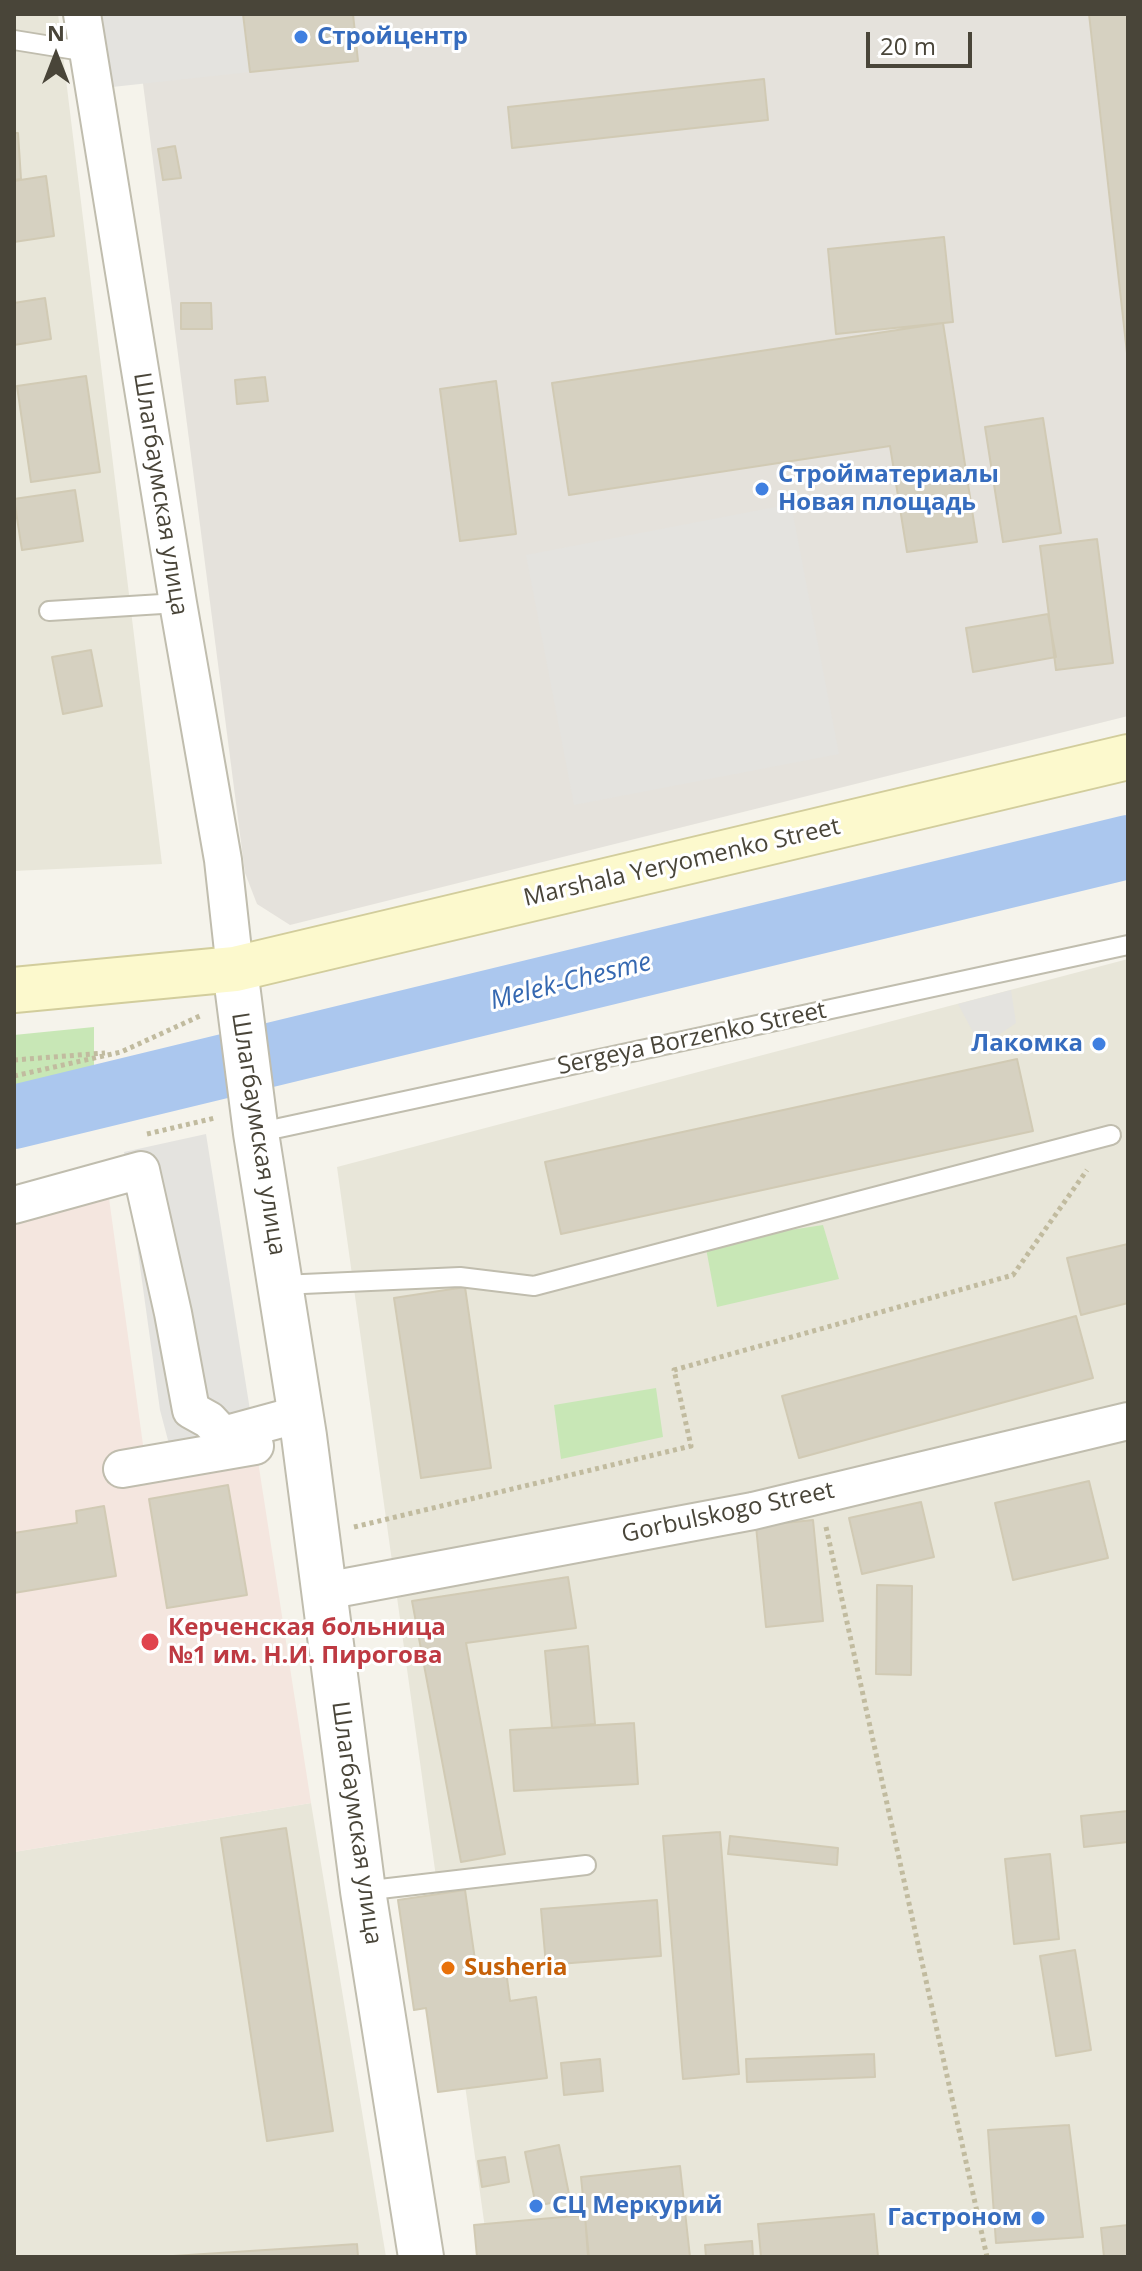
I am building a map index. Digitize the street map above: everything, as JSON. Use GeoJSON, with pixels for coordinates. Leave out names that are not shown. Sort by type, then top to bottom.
{"type":"FeatureCollection","features":[{"type":"Feature","properties":{"kind":"main road","name":"Marshala Yeryomenko Street"},"geometry":{"type":"LineString","coordinates":[[14,990],[237,988],[1128,757]]}},
{"type":"Feature","properties":{"kind":"street","name":"Шлагбаумская улица"},"geometry":{"type":"LineString","coordinates":[[82,14],[223,860],[254,1121],[318,1536],[363,1891],[421,2257]]}},
{"type":"Feature","properties":{"kind":"street"},"geometry":{"type":"LineString","coordinates":[[14,1205],[141,1170],[191,1410],[209,1420],[224,1443]]}},
{"type":"Feature","properties":{"kind":"street","name":"Gorbulskogo Street"},"geometry":{"type":"LineString","coordinates":[[325,1591],[753,1511],[1128,1421]]}},
{"type":"Feature","properties":{"kind":"street"},"geometry":{"type":"LineString","coordinates":[[122,1469],[302,1425]]}},
{"type":"Feature","properties":{"kind":"lane"},"geometry":{"type":"LineString","coordinates":[[14,40],[88,52]]}},
{"type":"Feature","properties":{"kind":"lane"},"geometry":{"type":"LineString","coordinates":[[49,611],[178,603]]}},
{"type":"Feature","properties":{"kind":"lane","name":"Sergeya Borzenko Street"},"geometry":{"type":"LineString","coordinates":[[254,1121],[1128,945]]}},
{"type":"Feature","properties":{"kind":"lane"},"geometry":{"type":"LineString","coordinates":[[281,1285],[460,1277],[534,1286],[1111,1135]]}},
{"type":"Feature","properties":{"kind":"lane"},"geometry":{"type":"LineString","coordinates":[[363,1891],[586,1865]]}},
{"type":"Feature","properties":{"kind":"path"},"geometry":{"type":"LineString","coordinates":[[14,1060],[121,1052]]}},
{"type":"Feature","properties":{"kind":"path"},"geometry":{"type":"LineString","coordinates":[[318,1536],[691,1446],[674,1370],[1013,1275],[1111,1135]]}},
{"type":"Feature","properties":{"kind":"path"},"geometry":{"type":"LineString","coordinates":[[818,1495],[987,2257]]}},
{"type":"Feature","properties":{"kind":"shaded area"},"geometry":{"type":"Polygon","coordinates":[[[14,14],[58,14],[162,864],[14,871],[14,14]]]}},
{"type":"Feature","properties":{"kind":"shaded area"},"geometry":{"type":"Polygon","coordinates":[[[82,14],[243,14],[250,72],[94,89],[82,14]]]}},
{"type":"Feature","properties":{"kind":"shaded area"},"geometry":{"type":"Polygon","coordinates":[[[134,14],[1128,14],[1128,716],[290,925],[257,904],[245,873],[134,14]]]}},
{"type":"Feature","properties":{"kind":"shaded area"},"geometry":{"type":"Polygon","coordinates":[[[791,504],[839,754],[574,805],[526,555],[791,504]]]}},
{"type":"Feature","properties":{"kind":"shaded area"},"geometry":{"type":"Polygon","coordinates":[[[1128,959],[1128,2257],[489,2257],[337,1167],[1128,959]]]}},
{"type":"Feature","properties":{"kind":"shaded area"},"geometry":{"type":"Polygon","coordinates":[[[1011,990],[1016,1023],[981,1047],[958,1004],[1011,990]]]}},
{"type":"Feature","properties":{"kind":"shaded area"},"geometry":{"type":"Polygon","coordinates":[[[206,1134],[253,1429],[169,1444],[160,1410],[124,1152],[206,1134]]]}},
{"type":"Feature","properties":{"kind":"shaded area","name":"Керченская больница №1 им. Н.И. Пирогова"},"geometry":{"type":"Polygon","coordinates":[[[104,1162],[148,1481],[258,1461],[311,1803],[14,1852],[14,1188],[104,1162]]]}},
{"type":"Feature","properties":{"kind":"shaded area"},"geometry":{"type":"Polygon","coordinates":[[[311,1803],[386,2257],[14,2257],[14,1852],[311,1803]]]}},
{"type":"Feature","properties":{"kind":"green space"},"geometry":{"type":"Polygon","coordinates":[[[94,1027],[94,1082],[14,1101],[14,1035],[94,1027]]]}},
{"type":"Feature","properties":{"kind":"green space"},"geometry":{"type":"Polygon","coordinates":[[[823,1225],[839,1279],[717,1307],[705,1243],[823,1225]]]}},
{"type":"Feature","properties":{"kind":"green space"},"geometry":{"type":"Polygon","coordinates":[[[656,1388],[663,1437],[561,1459],[554,1405],[656,1388]]]}},
{"type":"Feature","properties":{"kind":"building","name":"Стройцентр"},"geometry":{"type":"Polygon","coordinates":[[[243,14],[353,14],[358,61],[250,72],[243,14]]]}},
{"type":"Feature","properties":{"kind":"building"},"geometry":{"type":"Polygon","coordinates":[[[1089,14],[1128,14],[1128,362],[1089,14]]]}},
{"type":"Feature","properties":{"kind":"building"},"geometry":{"type":"Polygon","coordinates":[[[764,79],[768,120],[512,148],[508,107],[764,79]]]}},
{"type":"Feature","properties":{"kind":"building"},"geometry":{"type":"Polygon","coordinates":[[[14,133],[18,133],[21,179],[14,180],[14,133]]]}},
{"type":"Feature","properties":{"kind":"building"},"geometry":{"type":"Polygon","coordinates":[[[175,146],[181,178],[163,180],[158,149],[175,146]]]}},
{"type":"Feature","properties":{"kind":"building"},"geometry":{"type":"Polygon","coordinates":[[[46,176],[54,236],[14,242],[14,181],[46,176]]]}},
{"type":"Feature","properties":{"kind":"building"},"geometry":{"type":"Polygon","coordinates":[[[944,237],[953,322],[836,334],[828,249],[944,237]]]}},
{"type":"Feature","properties":{"kind":"building"},"geometry":{"type":"Polygon","coordinates":[[[45,298],[51,339],[14,345],[14,303],[45,298]]]}},
{"type":"Feature","properties":{"kind":"building"},"geometry":{"type":"Polygon","coordinates":[[[181,303],[211,303],[212,329],[181,329],[181,303]]]}},
{"type":"Feature","properties":{"kind":"building"},"geometry":{"type":"Polygon","coordinates":[[[943,323],[977,542],[907,552],[890,446],[569,495],[552,383],[943,323]]]}},
{"type":"Feature","properties":{"kind":"building"},"geometry":{"type":"Polygon","coordinates":[[[86,376],[100,472],[31,482],[17,386],[86,376]]]}},
{"type":"Feature","properties":{"kind":"building"},"geometry":{"type":"Polygon","coordinates":[[[265,377],[268,401],[237,404],[235,380],[265,377]]]}},
{"type":"Feature","properties":{"kind":"building"},"geometry":{"type":"Polygon","coordinates":[[[496,381],[516,534],[460,541],[440,389],[496,381]]]}},
{"type":"Feature","properties":{"kind":"building"},"geometry":{"type":"Polygon","coordinates":[[[1043,418],[1061,533],[1003,542],[985,427],[1043,418]]]}},
{"type":"Feature","properties":{"kind":"building"},"geometry":{"type":"Polygon","coordinates":[[[75,490],[83,541],[22,550],[14,499],[75,490]]]}},
{"type":"Feature","properties":{"kind":"building"},"geometry":{"type":"Polygon","coordinates":[[[1097,539],[1113,663],[1056,670],[1040,546],[1097,539]]]}},
{"type":"Feature","properties":{"kind":"building"},"geometry":{"type":"Polygon","coordinates":[[[1048,614],[1056,657],[973,672],[966,628],[1048,614]]]}},
{"type":"Feature","properties":{"kind":"building"},"geometry":{"type":"Polygon","coordinates":[[[91,650],[102,706],[63,714],[52,657],[91,650]]]}},
{"type":"Feature","properties":{"kind":"building"},"geometry":{"type":"Polygon","coordinates":[[[1017,1059],[1033,1131],[561,1234],[545,1162],[1017,1059]]]}},
{"type":"Feature","properties":{"kind":"building"},"geometry":{"type":"Polygon","coordinates":[[[1128,1244],[1128,1303],[1081,1315],[1067,1258],[1128,1244]]]}},
{"type":"Feature","properties":{"kind":"building"},"geometry":{"type":"Polygon","coordinates":[[[465,1287],[491,1468],[421,1478],[394,1298],[465,1287]]]}},
{"type":"Feature","properties":{"kind":"building"},"geometry":{"type":"Polygon","coordinates":[[[1076,1316],[1093,1378],[799,1458],[782,1396],[1076,1316]]]}},
{"type":"Feature","properties":{"kind":"building"},"geometry":{"type":"Polygon","coordinates":[[[1089,1481],[1108,1558],[1013,1580],[995,1503],[1089,1481]]]}},
{"type":"Feature","properties":{"kind":"building"},"geometry":{"type":"Polygon","coordinates":[[[228,1485],[247,1595],[167,1608],[149,1499],[228,1485]]]}},
{"type":"Feature","properties":{"kind":"building"},"geometry":{"type":"Polygon","coordinates":[[[921,1502],[934,1557],[862,1574],[849,1518],[921,1502]]]}},
{"type":"Feature","properties":{"kind":"building"},"geometry":{"type":"Polygon","coordinates":[[[104,1506],[116,1576],[14,1593],[14,1533],[77,1523],[76,1511],[104,1506]]]}},
{"type":"Feature","properties":{"kind":"building"},"geometry":{"type":"Polygon","coordinates":[[[813,1520],[823,1621],[766,1627],[756,1526],[813,1520]]]}},
{"type":"Feature","properties":{"kind":"building"},"geometry":{"type":"Polygon","coordinates":[[[568,1577],[576,1628],[466,1643],[505,1854],[461,1862],[412,1601],[568,1577]]]}},
{"type":"Feature","properties":{"kind":"building"},"geometry":{"type":"Polygon","coordinates":[[[877,1585],[912,1586],[911,1675],[876,1674],[877,1585]]]}},
{"type":"Feature","properties":{"kind":"building"},"geometry":{"type":"Polygon","coordinates":[[[588,1646],[595,1724],[552,1728],[545,1651],[588,1646]]]}},
{"type":"Feature","properties":{"kind":"building"},"geometry":{"type":"Polygon","coordinates":[[[634,1723],[638,1784],[514,1791],[510,1730],[634,1723]]]}},
{"type":"Feature","properties":{"kind":"building"},"geometry":{"type":"Polygon","coordinates":[[[1128,1811],[1128,1842],[1084,1847],[1081,1816],[1128,1811]]]}},
{"type":"Feature","properties":{"kind":"building"},"geometry":{"type":"Polygon","coordinates":[[[286,1828],[333,2131],[267,2141],[221,1838],[286,1828]]]}},
{"type":"Feature","properties":{"kind":"building"},"geometry":{"type":"Polygon","coordinates":[[[720,1832],[739,2074],[683,2079],[663,1836],[720,1832]]]}},
{"type":"Feature","properties":{"kind":"building"},"geometry":{"type":"Polygon","coordinates":[[[730,1836],[838,1848],[837,1865],[728,1854],[730,1836]]]}},
{"type":"Feature","properties":{"kind":"building"},"geometry":{"type":"Polygon","coordinates":[[[1050,1854],[1059,1939],[1014,1944],[1005,1859],[1050,1854]]]}},
{"type":"Feature","properties":{"kind":"building"},"geometry":{"type":"Polygon","coordinates":[[[465,1890],[476,1967],[505,1963],[510,2001],[536,1997],[547,2078],[438,2092],[426,2008],[414,2010],[398,1900],[465,1890]]]}},
{"type":"Feature","properties":{"kind":"building"},"geometry":{"type":"Polygon","coordinates":[[[657,1900],[661,1956],[546,1965],[541,1909],[657,1900]]]}},
{"type":"Feature","properties":{"kind":"building"},"geometry":{"type":"Polygon","coordinates":[[[1075,1950],[1091,2050],[1056,2056],[1040,1956],[1075,1950]]]}},
{"type":"Feature","properties":{"kind":"building"},"geometry":{"type":"Polygon","coordinates":[[[874,2054],[875,2077],[747,2082],[746,2059],[874,2054]]]}},
{"type":"Feature","properties":{"kind":"building"},"geometry":{"type":"Polygon","coordinates":[[[600,2059],[603,2091],[564,2095],[561,2063],[600,2059]]]}},
{"type":"Feature","properties":{"kind":"building"},"geometry":{"type":"Polygon","coordinates":[[[1069,2125],[1083,2237],[996,2243],[988,2130],[1069,2125]]]}},
{"type":"Feature","properties":{"kind":"building"},"geometry":{"type":"Polygon","coordinates":[[[559,2145],[570,2199],[536,2206],[525,2152],[559,2145]]]}},
{"type":"Feature","properties":{"kind":"building"},"geometry":{"type":"Polygon","coordinates":[[[505,2157],[509,2182],[482,2187],[478,2161],[505,2157]]]}},
{"type":"Feature","properties":{"kind":"building"},"geometry":{"type":"Polygon","coordinates":[[[680,2166],[690,2257],[589,2257],[581,2177],[680,2166]]]}},
{"type":"Feature","properties":{"kind":"building"},"geometry":{"type":"Polygon","coordinates":[[[874,2214],[878,2257],[761,2257],[758,2224],[874,2214]]]}},
{"type":"Feature","properties":{"kind":"building"},"geometry":{"type":"Polygon","coordinates":[[[585,2215],[588,2257],[477,2257],[474,2225],[585,2215]]]}},
{"type":"Feature","properties":{"kind":"building"},"geometry":{"type":"Polygon","coordinates":[[[1128,2225],[1128,2257],[1104,2257],[1101,2228],[1128,2225]]]}},
{"type":"Feature","properties":{"kind":"building"},"geometry":{"type":"Polygon","coordinates":[[[752,2241],[753,2257],[706,2257],[705,2245],[752,2241]]]}},
{"type":"Feature","properties":{"kind":"building"},"geometry":{"type":"Polygon","coordinates":[[[357,2244],[358,2257],[158,2257],[357,2244]]]}},
{"type":"Feature","properties":{"kind":"waterway","name":"Melek-Chesme"},"geometry":{"type":"LineString","coordinates":[[14,1117],[1128,847]]}},
{"type":"Feature","properties":{"kind":"place","name":"Стройцентр"},"geometry":{"type":"Point","coordinates":[301,37]}},
{"type":"Feature","properties":{"kind":"place","name":"Стройматериалы Новая площадь"},"geometry":{"type":"Point","coordinates":[762,489]}},
{"type":"Feature","properties":{"kind":"place","name":"Лакомка"},"geometry":{"type":"Point","coordinates":[1099,1044]}},
{"type":"Feature","properties":{"kind":"place","name":"Керченская больница №1 им. Н.И. Пирогова"},"geometry":{"type":"Point","coordinates":[150,1642]}},
{"type":"Feature","properties":{"kind":"place","name":"Susheria"},"geometry":{"type":"Point","coordinates":[448,1968]}},
{"type":"Feature","properties":{"kind":"place","name":"СЦ Меркурий"},"geometry":{"type":"Point","coordinates":[536,2206]}},
{"type":"Feature","properties":{"kind":"place","name":"Гастроном"},"geometry":{"type":"Point","coordinates":[1038,2218]}}]}
